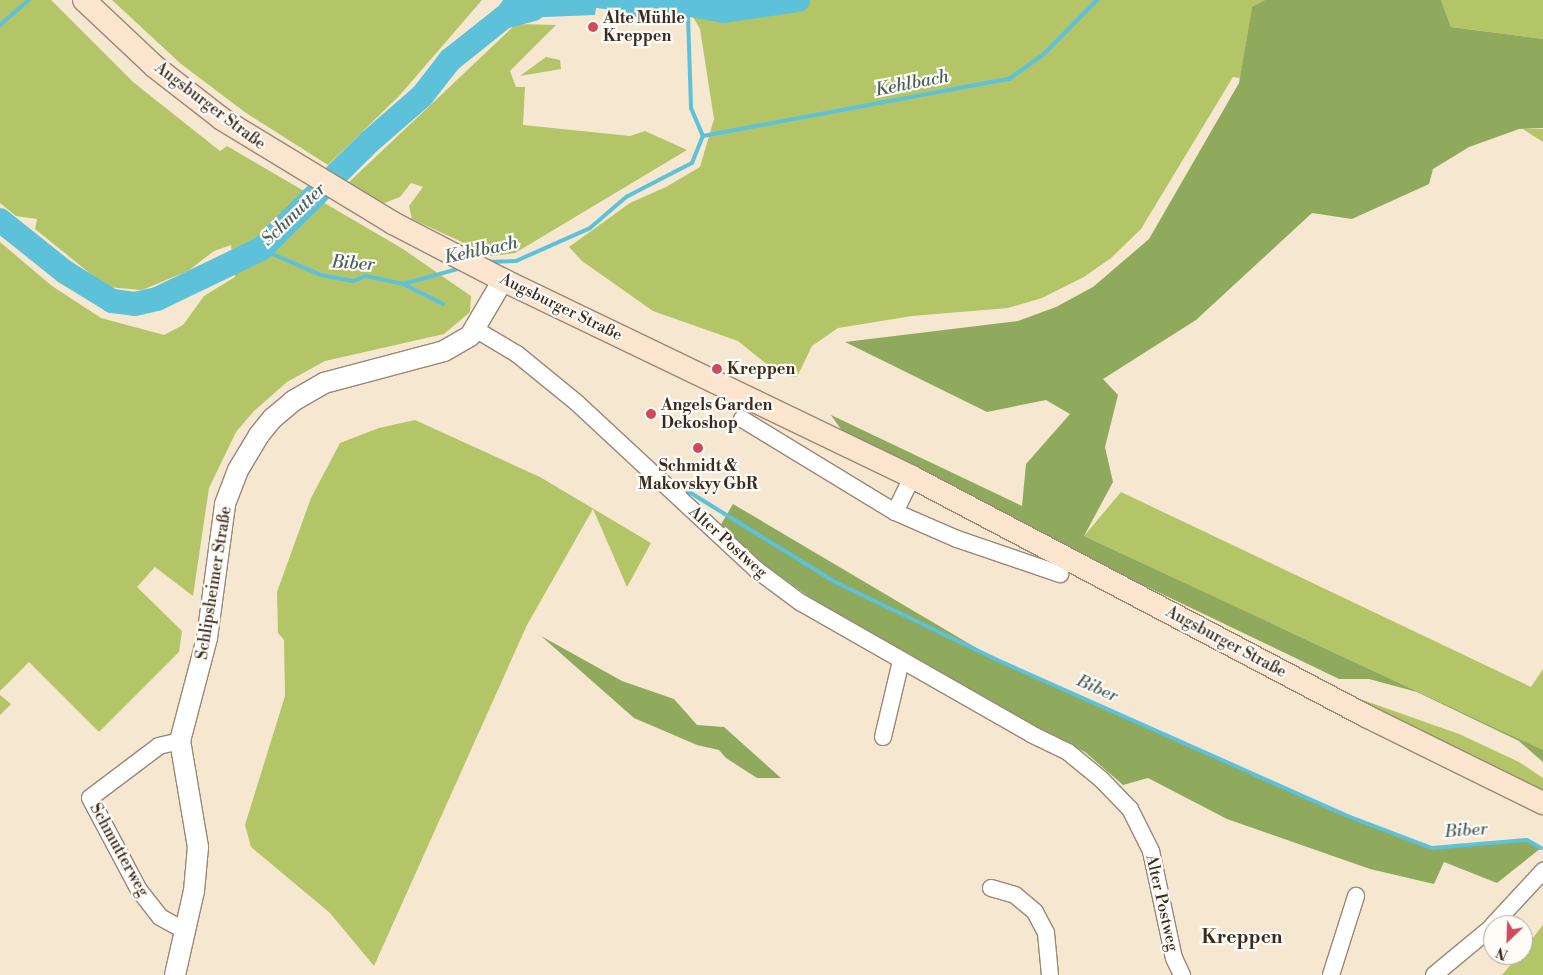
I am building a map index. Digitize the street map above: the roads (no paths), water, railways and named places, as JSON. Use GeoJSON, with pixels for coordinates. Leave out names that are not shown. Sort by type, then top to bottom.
{"type":"FeatureCollection","features":[{"type":"Feature","properties":{"kind":"main road","name":"Augsburger Straße"},"geometry":{"type":"LineString","coordinates":[[84,0],[154,66],[215,114],[303,170],[440,248],[912,476],[1366,716],[1543,803]]}},
{"type":"Feature","properties":{"kind":"street","name":"Schlipsheimer Straße"},"geometry":{"type":"LineString","coordinates":[[175,975],[185,931],[198,847],[180,741],[207,638],[226,504],[238,470],[259,435],[293,401],[324,383],[444,351],[475,329],[499,278]]}},
{"type":"Feature","properties":{"kind":"street","name":"Alter Postweg"},"geometry":{"type":"LineString","coordinates":[[475,329],[517,354],[577,403],[757,570],[800,602],[901,661],[1068,752],[1130,809],[1151,851],[1174,958],[1182,975]]}},
{"type":"Feature","properties":{"kind":"street"},"geometry":{"type":"LineString","coordinates":[[742,420],[895,512],[957,539],[1060,574]]}},
{"type":"Feature","properties":{"kind":"street"},"geometry":{"type":"LineString","coordinates":[[895,512],[912,476]]}},
{"type":"Feature","properties":{"kind":"street"},"geometry":{"type":"LineString","coordinates":[[883,737],[901,661]]}},
{"type":"Feature","properties":{"kind":"street","name":"Schmutterweg"},"geometry":{"type":"LineString","coordinates":[[180,741],[159,746],[90,798],[139,890],[160,917],[185,931]]}},
{"type":"Feature","properties":{"kind":"street"},"geometry":{"type":"LineString","coordinates":[[1502,915],[1543,871]]}},
{"type":"Feature","properties":{"kind":"street"},"geometry":{"type":"LineString","coordinates":[[991,888],[1015,896],[1035,912],[1046,933],[1050,975]]}},
{"type":"Feature","properties":{"kind":"street"},"geometry":{"type":"LineString","coordinates":[[1331,975],[1356,896]]}},
{"type":"Feature","properties":{"kind":"street"},"geometry":{"type":"LineString","coordinates":[[1434,975],[1483,933]]}},
{"type":"Feature","properties":{"kind":"water"},"geometry":{"type":"Polygon","coordinates":[[[503,0],[704,0],[715,10],[680,20],[614,16],[614,10],[596,8],[595,15],[521,18],[509,23],[499,14],[498,7],[503,0]]]}},
{"type":"Feature","properties":{"kind":"waterway"},"geometry":{"type":"LineString","coordinates":[[0,25],[29,0]]}},
{"type":"Feature","properties":{"kind":"waterway","name":"Schmutter"},"geometry":{"type":"LineString","coordinates":[[684,4],[724,11],[798,0]]}},
{"type":"Feature","properties":{"kind":"waterway","name":"Kehlbach"},"geometry":{"type":"LineString","coordinates":[[485,262],[516,261],[590,228],[626,197],[692,163],[703,136],[1009,79],[1044,54],[1097,0]]}},
{"type":"Feature","properties":{"kind":"waterway","name":"Schmutter"},"geometry":{"type":"LineString","coordinates":[[0,220],[65,272],[112,301],[135,304],[157,299],[261,249],[369,142],[422,96],[450,60],[504,17],[533,9]]}},
{"type":"Feature","properties":{"kind":"waterway","name":"Kehlbach"},"geometry":{"type":"LineString","coordinates":[[688,16],[691,108],[703,136]]}},
{"type":"Feature","properties":{"kind":"waterway","name":"Biber"},"geometry":{"type":"LineString","coordinates":[[261,249],[321,275],[353,281],[366,276],[403,284],[443,304]]}},
{"type":"Feature","properties":{"kind":"waterway","name":"Kehlbach"},"geometry":{"type":"LineString","coordinates":[[403,284],[461,268]]}},
{"type":"Feature","properties":{"kind":"waterway","name":"Biber"},"geometry":{"type":"LineString","coordinates":[[673,482],[833,581],[995,659],[1345,815],[1432,848],[1527,840],[1541,848]]}},
{"type":"Feature","properties":{"kind":"place","name":"Alte Mühle Kreppen"},"geometry":{"type":"Point","coordinates":[593,27]}},
{"type":"Feature","properties":{"kind":"place","name":"Kreppen"},"geometry":{"type":"Point","coordinates":[717,369]}},
{"type":"Feature","properties":{"kind":"place","name":"Angels Garden Dekoshop"},"geometry":{"type":"Point","coordinates":[651,414]}},
{"type":"Feature","properties":{"kind":"place","name":"Schmidt & Makovskyy GbR"},"geometry":{"type":"Point","coordinates":[698,448]}},
{"type":"Feature","properties":{"kind":"district","name":"Kreppen"},"geometry":{"type":"Point","coordinates":[1242,938]}}]}
